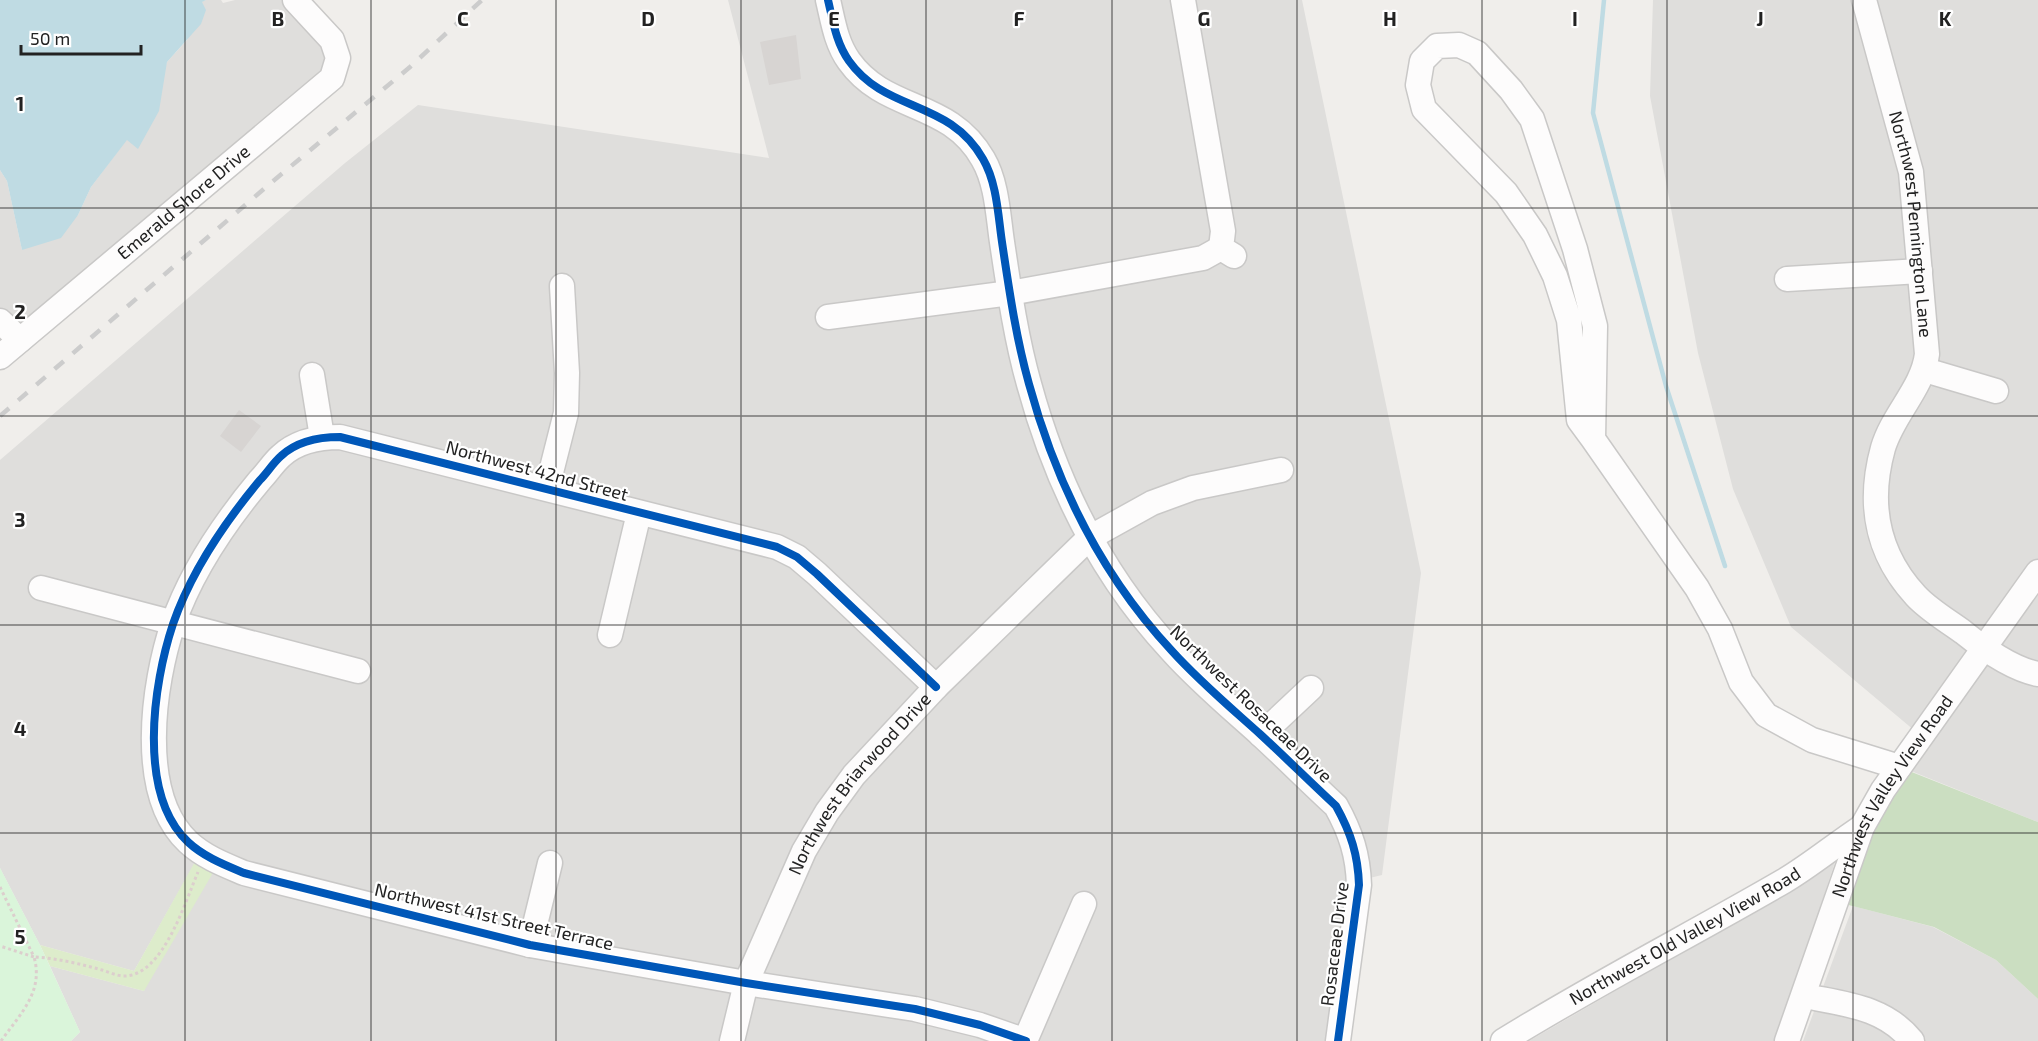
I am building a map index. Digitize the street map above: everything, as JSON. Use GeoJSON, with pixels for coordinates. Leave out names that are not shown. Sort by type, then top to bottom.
{"type":"FeatureCollection","features":[{"type":"Feature","properties":{"kind":"street","name":"Emerald Shore Drive"},"geometry":{"type":"LineString","coordinates":[[0,357],[332,78],[338,58],[332,40],[295,0]]}},
{"type":"Feature","properties":{"kind":"street","name":"Northwest Rosaceae Drive"},"geometry":{"type":"LineString","coordinates":[[828,0],[836,34],[848,60],[864,79],[900,102],[921,107],[951,122],[984,160],[995,199],[1010,292],[1029,383],[1045,436],[1069,497],[1089,538],[1140,613],[1171,651],[1336,806],[1356,851]]}},
{"type":"Feature","properties":{"kind":"street"},"geometry":{"type":"LineString","coordinates":[[828,317],[1010,292],[1227,252],[1183,0]]}},
{"type":"Feature","properties":{"kind":"street","name":"Northwest Pennington Lane"},"geometry":{"type":"LineString","coordinates":[[1864,0],[1911,172],[1927,354],[1925,370],[1884,444],[1877,473],[1875,503],[1880,531],[1889,555],[1917,597],[1983,648],[2038,674]]}},
{"type":"Feature","properties":{"kind":"street"},"geometry":{"type":"LineString","coordinates":[[1593,439],[1595,326],[1575,249],[1532,119],[1511,90],[1477,54],[1459,45],[1437,46],[1422,61],[1418,85],[1424,109],[1506,193],[1535,235],[1555,276],[1569,320],[1579,420],[1697,588],[1720,629],[1741,682],[1766,715],[1812,740],[1899,767]]}},
{"type":"Feature","properties":{"kind":"street"},"geometry":{"type":"LineString","coordinates":[[1788,279],[1920,271]]}},
{"type":"Feature","properties":{"kind":"street"},"geometry":{"type":"LineString","coordinates":[[547,488],[566,413],[567,373],[562,286]]}},
{"type":"Feature","properties":{"kind":"street"},"geometry":{"type":"LineString","coordinates":[[0,321],[20,340]]}},
{"type":"Feature","properties":{"kind":"street"},"geometry":{"type":"LineString","coordinates":[[1925,370],[1996,391]]}},
{"type":"Feature","properties":{"kind":"street"},"geometry":{"type":"LineString","coordinates":[[312,375],[322,437]]}},
{"type":"Feature","properties":{"kind":"street","name":"Northwest 42nd Street"},"geometry":{"type":"LineString","coordinates":[[173,623],[214,542],[251,491],[281,456],[302,443],[322,437],[340,437],[777,547],[797,557],[936,687]]}},
{"type":"Feature","properties":{"kind":"street","name":"Northwest Briarwood Drive"},"geometry":{"type":"LineString","coordinates":[[732,1041],[746,983],[804,851],[827,812],[854,775],[936,687],[1089,538],[1152,503],[1193,488],[1281,470]]}},
{"type":"Feature","properties":{"kind":"street"},"geometry":{"type":"LineString","coordinates":[[610,635],[639,513]]}},
{"type":"Feature","properties":{"kind":"street","name":"Northwest Valley View Road"},"geometry":{"type":"LineString","coordinates":[[1787,1041],[1805,996],[1862,827],[1899,767],[2038,572]]}},
{"type":"Feature","properties":{"kind":"street"},"geometry":{"type":"LineString","coordinates":[[41,588],[358,671]]}},
{"type":"Feature","properties":{"kind":"street","name":"Northwest 41st Street Terrace"},"geometry":{"type":"LineString","coordinates":[[173,623],[160,680],[156,716],[155,757],[159,790],[172,818],[188,842],[214,860],[244,873],[530,945],[746,983],[915,1009],[980,1025],[1025,1041]]}},
{"type":"Feature","properties":{"kind":"street"},"geometry":{"type":"LineString","coordinates":[[1262,735],[1311,688]]}},
{"type":"Feature","properties":{"kind":"street","name":"Northwest Old Valley View Road"},"geometry":{"type":"LineString","coordinates":[[1503,1041],[1570,999],[1614,978],[1786,879],[1862,827]]}},
{"type":"Feature","properties":{"kind":"street","name":"Rosaceae Drive"},"geometry":{"type":"LineString","coordinates":[[1338,1041],[1357,908],[1359,877],[1356,851]]}},
{"type":"Feature","properties":{"kind":"street"},"geometry":{"type":"LineString","coordinates":[[530,945],[550,863]]}},
{"type":"Feature","properties":{"kind":"street"},"geometry":{"type":"LineString","coordinates":[[1025,1041],[1084,903]]}},
{"type":"Feature","properties":{"kind":"street"},"geometry":{"type":"LineString","coordinates":[[1805,996],[1865,1008],[1886,1017],[1912,1041]]}},
{"type":"Feature","properties":{"kind":"path"},"geometry":{"type":"LineString","coordinates":[[0,946],[34,957],[49,957],[123,977],[139,974],[150,967],[162,951],[203,862]]}},
{"type":"Feature","properties":{"kind":"path"},"geometry":{"type":"LineString","coordinates":[[0,887],[34,957],[37,981],[35,993],[1,1041]]}},
{"type":"Feature","properties":{"kind":"shaded area"},"geometry":{"type":"Polygon","coordinates":[[[221,0],[223,3],[235,0],[295,0],[338,58],[0,357],[0,170],[7,181],[22,250],[78,215],[91,187],[127,139],[138,148],[167,62],[187,40],[201,2],[221,0]]]}},
{"type":"Feature","properties":{"kind":"shaded area"},"geometry":{"type":"Polygon","coordinates":[[[728,0],[1302,0],[1421,573],[1382,875],[1353,882],[1328,1041],[71,1041],[80,1032],[50,966],[144,991],[197,859],[134,971],[40,945],[0,868],[0,460],[345,163],[418,105],[769,158],[728,0]]]}},
{"type":"Feature","properties":{"kind":"shaded area"},"geometry":{"type":"Polygon","coordinates":[[[1653,0],[2038,0],[2038,572],[1921,736],[1791,627],[1733,489],[1698,353],[1650,96],[1653,0]]]}},
{"type":"Feature","properties":{"kind":"shaded area"},"geometry":{"type":"Polygon","coordinates":[[[2038,595],[2038,822],[1911,771],[2038,595]]]}},
{"type":"Feature","properties":{"kind":"shaded area"},"geometry":{"type":"Polygon","coordinates":[[[1836,859],[1776,1041],[1529,1041],[1741,918],[1836,859]]]}},
{"type":"Feature","properties":{"kind":"shaded area"},"geometry":{"type":"Polygon","coordinates":[[[1853,906],[1933,927],[1996,960],[2038,999],[2038,1041],[1803,1041],[1853,906]]]}},
{"type":"Feature","properties":{"kind":"green space"},"geometry":{"type":"Polygon","coordinates":[[[1899,767],[2038,822],[2038,999],[1996,960],[1934,927],[1837,902],[1899,767]]]}},
{"type":"Feature","properties":{"kind":"green space"},"geometry":{"type":"Polygon","coordinates":[[[197,858],[214,871],[144,991],[50,966],[40,945],[134,971],[197,858]]]}},
{"type":"Feature","properties":{"kind":"green space"},"geometry":{"type":"Polygon","coordinates":[[[0,868],[40,945],[80,1032],[71,1041],[0,1041],[0,868]]]}},
{"type":"Feature","properties":{"kind":"water"},"geometry":{"type":"Polygon","coordinates":[[[0,0],[206,0],[202,2],[206,10],[201,24],[167,62],[159,111],[138,149],[127,140],[91,187],[78,215],[61,238],[22,250],[7,181],[0,170],[0,0]]]}},
{"type":"Feature","properties":{"kind":"building"},"geometry":{"type":"Polygon","coordinates":[[[796,35],[801,79],[769,85],[760,42],[796,35]]]}},
{"type":"Feature","properties":{"kind":"building"},"geometry":{"type":"Polygon","coordinates":[[[239,410],[261,426],[241,452],[220,436],[239,410]]]}},
{"type":"Feature","properties":{"kind":"waterway"},"geometry":{"type":"LineString","coordinates":[[1604,0],[1593,113],[1666,386],[1725,566]]}},
{"type":"Feature","properties":{"kind":"railway"},"geometry":{"type":"LineString","coordinates":[[0,416],[272,182],[410,67],[482,0]]}},
{"type":"Feature","properties":{"kind":"cycle path"},"geometry":{"type":"LineString","coordinates":[[828,0],[841,47],[849,61],[864,78],[881,90],[953,126],[969,140],[988,168],[996,199],[1013,313],[1029,384],[1053,457],[1084,526],[1103,560],[1124,592],[1172,651],[1336,806],[1341,816],[1350,835],[1355,854],[1359,885],[1338,1041]]}},
{"type":"Feature","properties":{"kind":"cycle path"},"geometry":{"type":"LineString","coordinates":[[936,687],[817,574],[797,557],[777,547],[340,437],[324,438],[294,447],[275,462],[222,530],[189,585],[173,624],[160,677],[154,738],[156,768],[161,796],[172,821],[188,842],[222,864],[244,873],[530,945],[746,983],[915,1009],[980,1025],[1026,1041]]}}]}
